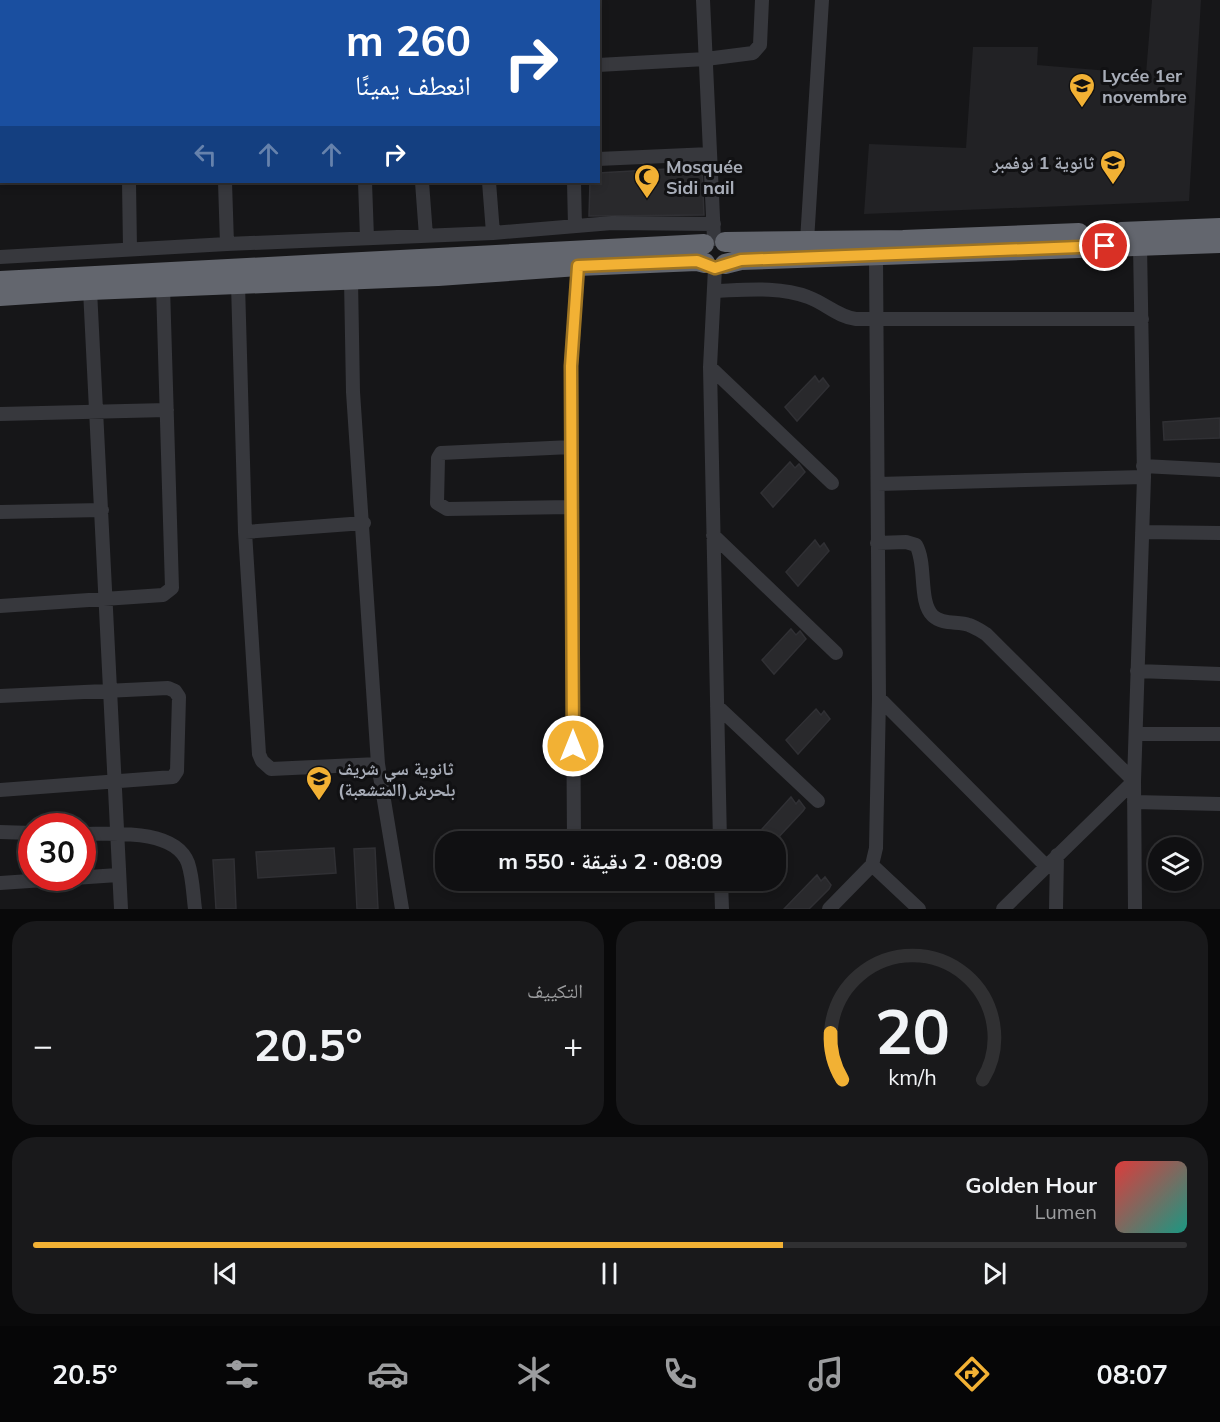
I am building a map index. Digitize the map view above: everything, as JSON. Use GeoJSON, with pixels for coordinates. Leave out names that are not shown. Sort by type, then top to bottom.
{"type":"FeatureCollection","features":[{"type":"Feature","properties":{"kind":"highway"},"geometry":{"type":"LineString","coordinates":[[0,281],[714,237],[807,241],[903,240],[1220,229]]}},
{"type":"Feature","properties":{"kind":"highway"},"geometry":{"type":"LineString","coordinates":[[0,296],[90,290],[351,280],[578,266],[697,261],[715,265],[741,260],[1140,244],[1220,229]]}},
{"type":"Feature","properties":{"kind":"highway"},"geometry":{"type":"LineString","coordinates":[[714,237],[730,251],[715,265]]}},
{"type":"Feature","properties":{"kind":"highway"},"geometry":{"type":"LineString","coordinates":[[714,237],[700,254],[715,265]]}},
{"type":"Feature","properties":{"kind":"street"},"geometry":{"type":"LineString","coordinates":[[0,257],[226,244],[493,233],[574,226],[714,237],[703,0]]}},
{"type":"Feature","properties":{"kind":"street"},"geometry":{"type":"LineString","coordinates":[[600,66],[706,60],[753,53],[757,50],[761,36],[762,0]]}},
{"type":"Feature","properties":{"kind":"street"},"geometry":{"type":"LineString","coordinates":[[807,241],[822,0]]}},
{"type":"Feature","properties":{"kind":"street"},"geometry":{"type":"LineString","coordinates":[[600,159],[711,154]]}},
{"type":"Feature","properties":{"kind":"street"},"geometry":{"type":"LineString","coordinates":[[129,183],[130,249]]}},
{"type":"Feature","properties":{"kind":"street"},"geometry":{"type":"LineString","coordinates":[[225,183],[226,244]]}},
{"type":"Feature","properties":{"kind":"street"},"geometry":{"type":"LineString","coordinates":[[365,183],[367,238]]}},
{"type":"Feature","properties":{"kind":"street"},"geometry":{"type":"LineString","coordinates":[[422,183],[426,236]]}},
{"type":"Feature","properties":{"kind":"street"},"geometry":{"type":"LineString","coordinates":[[489,183],[493,233]]}},
{"type":"Feature","properties":{"kind":"street"},"geometry":{"type":"LineString","coordinates":[[574,183],[574,226]]}},
{"type":"Feature","properties":{"kind":"street"},"geometry":{"type":"LineString","coordinates":[[1135,909],[1134,782],[1144,471],[1140,244]]}},
{"type":"Feature","properties":{"kind":"street"},"geometry":{"type":"LineString","coordinates":[[829,909],[872,865],[876,848],[879,698],[876,256]]}},
{"type":"Feature","properties":{"kind":"street"},"geometry":{"type":"LineString","coordinates":[[715,265],[710,368],[720,831]]}},
{"type":"Feature","properties":{"kind":"street"},"geometry":{"type":"LineString","coordinates":[[574,831],[571,366],[578,266]]}},
{"type":"Feature","properties":{"kind":"street"},"geometry":{"type":"LineString","coordinates":[[351,280],[353,392],[364,523],[378,764],[402,909]]}},
{"type":"Feature","properties":{"kind":"street"},"geometry":{"type":"LineString","coordinates":[[238,284],[245,532],[262,761],[271,769],[279,770],[378,764]]}},
{"type":"Feature","properties":{"kind":"street"},"geometry":{"type":"LineString","coordinates":[[0,606],[163,595],[172,588],[163,287]]}},
{"type":"Feature","properties":{"kind":"street"},"geometry":{"type":"LineString","coordinates":[[90,290],[94,413],[102,510],[121,909]]}},
{"type":"Feature","properties":{"kind":"street"},"geometry":{"type":"LineString","coordinates":[[714,291],[785,291],[808,297],[842,316],[875,320],[1142,319]]}},
{"type":"Feature","properties":{"kind":"street"},"geometry":{"type":"LineString","coordinates":[[710,368],[832,483]]}},
{"type":"Feature","properties":{"kind":"street"},"geometry":{"type":"LineString","coordinates":[[0,414],[167,410]]}},
{"type":"Feature","properties":{"kind":"street"},"geometry":{"type":"LineString","coordinates":[[571,447],[441,453],[438,458],[437,503],[447,509],[571,507]]}},
{"type":"Feature","properties":{"kind":"street"},"geometry":{"type":"LineString","coordinates":[[878,484],[1144,471],[1220,470]]}},
{"type":"Feature","properties":{"kind":"street"},"geometry":{"type":"LineString","coordinates":[[0,512],[102,510]]}},
{"type":"Feature","properties":{"kind":"street"},"geometry":{"type":"LineString","coordinates":[[245,532],[364,523]]}},
{"type":"Feature","properties":{"kind":"street"},"geometry":{"type":"LineString","coordinates":[[1142,532],[1220,533]]}},
{"type":"Feature","properties":{"kind":"street"},"geometry":{"type":"LineString","coordinates":[[713,536],[836,653]]}},
{"type":"Feature","properties":{"kind":"street"},"geometry":{"type":"LineString","coordinates":[[877,543],[906,542],[916,545],[921,554],[927,606],[933,616],[941,621],[969,624],[986,634],[1134,782]]}},
{"type":"Feature","properties":{"kind":"street"},"geometry":{"type":"LineString","coordinates":[[1137,671],[1220,674]]}},
{"type":"Feature","properties":{"kind":"street"},"geometry":{"type":"LineString","coordinates":[[0,696],[168,688],[175,691],[178,697],[176,774],[173,777],[0,790]]}},
{"type":"Feature","properties":{"kind":"street"},"geometry":{"type":"LineString","coordinates":[[879,698],[1046,866]]}},
{"type":"Feature","properties":{"kind":"street"},"geometry":{"type":"LineString","coordinates":[[717,706],[818,801]]}},
{"type":"Feature","properties":{"kind":"street"},"geometry":{"type":"LineString","coordinates":[[1136,734],[1220,734]]}},
{"type":"Feature","properties":{"kind":"street"},"geometry":{"type":"LineString","coordinates":[[1003,909],[1134,782]]}},
{"type":"Feature","properties":{"kind":"street"},"geometry":{"type":"LineString","coordinates":[[1134,802],[1220,804]]}},
{"type":"Feature","properties":{"kind":"street"},"geometry":{"type":"LineString","coordinates":[[0,832],[18,833]]}},
{"type":"Feature","properties":{"kind":"street"},"geometry":{"type":"LineString","coordinates":[[96,834],[147,836],[160,839],[176,849],[188,861],[195,909]]}},
{"type":"Feature","properties":{"kind":"street"},"geometry":{"type":"LineString","coordinates":[[1056,909],[1057,855]]}},
{"type":"Feature","properties":{"kind":"street"},"geometry":{"type":"LineString","coordinates":[[872,865],[919,909]]}},
{"type":"Feature","properties":{"kind":"street"},"geometry":{"type":"LineString","coordinates":[[0,883],[118,875]]}},
{"type":"Feature","properties":{"kind":"street"},"geometry":{"type":"LineString","coordinates":[[721,891],[722,909]]}},
{"type":"Feature","properties":{"kind":"shaded area","name":"Lycée 1er novembre"},"geometry":{"type":"Polygon","coordinates":[[[1152,0],[1201,0],[1189,201],[864,214],[869,144],[966,148],[973,47],[1038,47],[1037,65],[1146,74],[1152,0]]]}},
{"type":"Feature","properties":{"kind":"building","name":"Mosquée Sidi nail"},"geometry":{"type":"Polygon","coordinates":[[[702,167],[704,215],[589,216],[590,183],[600,183],[600,173],[702,167]]]}},
{"type":"Feature","properties":{"kind":"building"},"geometry":{"type":"Polygon","coordinates":[[[815,376],[819,382],[823,378],[829,386],[797,421],[785,407],[815,376]]]}},
{"type":"Feature","properties":{"kind":"building"},"geometry":{"type":"Polygon","coordinates":[[[1220,418],[1220,438],[1164,440],[1163,422],[1220,418]]]}},
{"type":"Feature","properties":{"kind":"building"},"geometry":{"type":"Polygon","coordinates":[[[790,462],[795,468],[799,464],[805,472],[773,507],[761,493],[790,462]]]}},
{"type":"Feature","properties":{"kind":"building"},"geometry":{"type":"Polygon","coordinates":[[[815,540],[820,547],[824,543],[829,551],[798,586],[786,572],[815,540]]]}},
{"type":"Feature","properties":{"kind":"building"},"geometry":{"type":"Polygon","coordinates":[[[791,629],[796,635],[800,631],[806,639],[774,674],[762,660],[791,629]]]}},
{"type":"Feature","properties":{"kind":"building"},"geometry":{"type":"Polygon","coordinates":[[[816,709],[821,715],[824,711],[830,719],[798,754],[786,740],[816,709]]]}},
{"type":"Feature","properties":{"kind":"building"},"geometry":{"type":"Polygon","coordinates":[[[791,797],[796,804],[799,800],[805,808],[784,831],[764,831],[762,829],[791,797]]]}},
{"type":"Feature","properties":{"kind":"building"},"geometry":{"type":"Polygon","coordinates":[[[334,848],[336,873],[258,878],[256,852],[334,848]]]}},
{"type":"Feature","properties":{"kind":"building"},"geometry":{"type":"Polygon","coordinates":[[[375,848],[378,909],[357,909],[354,849],[375,848]]]}},
{"type":"Feature","properties":{"kind":"building"},"geometry":{"type":"Polygon","coordinates":[[[234,859],[236,909],[216,909],[213,860],[234,859]]]}},
{"type":"Feature","properties":{"kind":"building"},"geometry":{"type":"Polygon","coordinates":[[[817,875],[821,881],[825,877],[831,885],[829,889],[809,909],[784,909],[817,875]]]}},
{"type":"Feature","properties":{"kind":"place","name":"Lycée 1er novembre"},"geometry":{"type":"Point","coordinates":[1082,109]}},
{"type":"Feature","properties":{"kind":"place","name":"ثانوية 1 نوفمبر"},"geometry":{"type":"Point","coordinates":[1113,186]}},
{"type":"Feature","properties":{"kind":"place","name":"Mosquée Sidi nail"},"geometry":{"type":"Point","coordinates":[647,200]}},
{"type":"Feature","properties":{"kind":"place","name":"ثانوية سي شريف بلحرش(المتشعبة)"},"geometry":{"type":"Point","coordinates":[319,802]}},
{"type":"Feature","properties":{"kind":"route"},"geometry":{"type":"LineString","coordinates":[[573,746],[571,366],[578,266],[697,261],[715,268],[741,260],[1105,246]]}}]}
